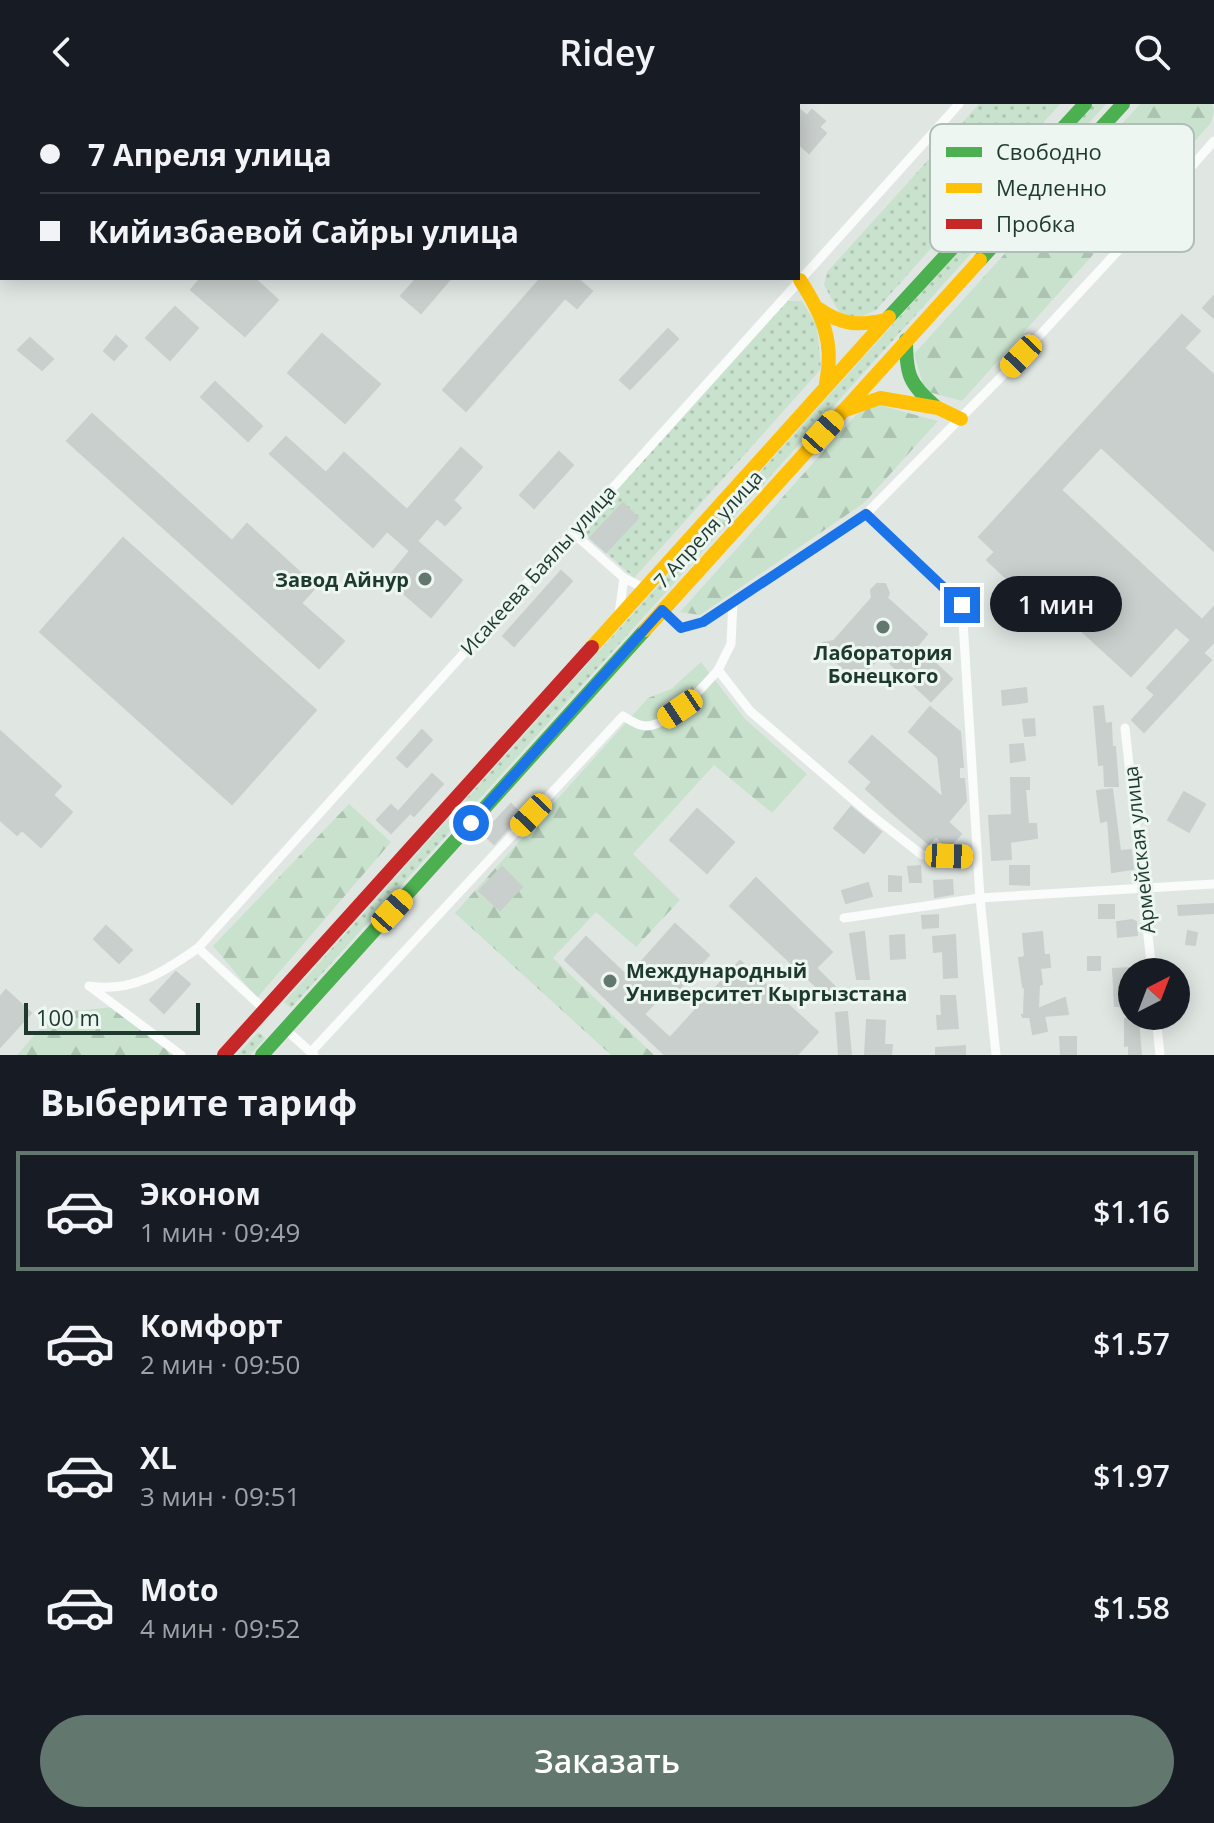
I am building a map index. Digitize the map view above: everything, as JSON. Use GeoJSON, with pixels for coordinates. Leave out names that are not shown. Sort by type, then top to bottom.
{"type":"FeatureCollection","features":[{"type":"Feature","properties":{"kind":"main road","name":"7 Апреля улица"},"geometry":{"type":"LineString","coordinates":[[1067,124],[1085,104]]}},
{"type":"Feature","properties":{"kind":"main road","name":"7 Апреля улица"},"geometry":{"type":"LineString","coordinates":[[1105,124],[1123,104]]}},
{"type":"Feature","properties":{"kind":"main road","name":"7 Апреля улица"},"geometry":{"type":"LineString","coordinates":[[224,1055],[949,252]]}},
{"type":"Feature","properties":{"kind":"main road","name":"7 Апреля улица"},"geometry":{"type":"LineString","coordinates":[[262,1055],[987,252]]}},
{"type":"Feature","properties":{"kind":"main road"},"geometry":{"type":"LineString","coordinates":[[800,280],[818,308],[831,345],[832,360],[825,388]]}},
{"type":"Feature","properties":{"kind":"main road"},"geometry":{"type":"LineString","coordinates":[[818,308],[846,325],[886,320]]}},
{"type":"Feature","properties":{"kind":"main road"},"geometry":{"type":"LineString","coordinates":[[906,340],[906,371],[913,389],[938,408],[961,419]]}},
{"type":"Feature","properties":{"kind":"main road"},"geometry":{"type":"LineString","coordinates":[[841,412],[880,398],[938,408]]}},
{"type":"Feature","properties":{"kind":"main road"},"geometry":{"type":"LineString","coordinates":[[265,1010],[285,1029]]}},
{"type":"Feature","properties":{"kind":"street","name":"Исакеева Баялы улица"},"geometry":{"type":"LineString","coordinates":[[941,124],[959,104]]}},
{"type":"Feature","properties":{"kind":"street","name":"Исакеева Баялы улица"},"geometry":{"type":"LineString","coordinates":[[181,1055],[89,986],[104,989],[135,984],[162,973],[198,948],[930,136]]}},
{"type":"Feature","properties":{"kind":"street"},"geometry":{"type":"LineString","coordinates":[[1194,164],[1214,141]]}},
{"type":"Feature","properties":{"kind":"street"},"geometry":{"type":"LineString","coordinates":[[662,610],[681,628],[703,622],[866,514],[961,419],[1117,252]]}},
{"type":"Feature","properties":{"kind":"street"},"geometry":{"type":"LineString","coordinates":[[866,514],[962,605],[980,898],[996,1055]]}},
{"type":"Feature","properties":{"kind":"street"},"geometry":{"type":"LineString","coordinates":[[572,532],[624,578],[644,588]]}},
{"type":"Feature","properties":{"kind":"street"},"geometry":{"type":"LineString","coordinates":[[618,617],[624,578]]}},
{"type":"Feature","properties":{"kind":"street"},"geometry":{"type":"LineString","coordinates":[[285,1029],[313,1054],[623,716],[642,727],[656,725],[680,709],[718,670],[731,644],[733,601]]}},
{"type":"Feature","properties":{"kind":"street"},"geometry":{"type":"LineString","coordinates":[[718,670],[750,711],[922,855],[977,856]]}},
{"type":"Feature","properties":{"kind":"street","name":"Армейская улица"},"geometry":{"type":"LineString","coordinates":[[1125,728],[1151,958]]}},
{"type":"Feature","properties":{"kind":"street"},"geometry":{"type":"LineString","coordinates":[[844,918],[980,898],[1214,884]]}},
{"type":"Feature","properties":{"kind":"street"},"geometry":{"type":"LineString","coordinates":[[198,948],[265,1010]]}},
{"type":"Feature","properties":{"kind":"street"},"geometry":{"type":"LineString","coordinates":[[1157,1030],[1160,1055]]}},
{"type":"Feature","properties":{"kind":"green space"},"geometry":{"type":"Polygon","coordinates":[[[979,104],[1060,104],[1042,124],[961,124],[979,104]]]}},
{"type":"Feature","properties":{"kind":"green space"},"geometry":{"type":"Polygon","coordinates":[[[1091,104],[1106,104],[1088,124],[1073,124],[1091,104]]]}},
{"type":"Feature","properties":{"kind":"green space"},"geometry":{"type":"Polygon","coordinates":[[[1140,104],[1212,104],[1214,111],[1211,123],[1194,142],[1194,124],[1122,124],[1140,104]]]}},
{"type":"Feature","properties":{"kind":"green space"},"geometry":{"type":"Polygon","coordinates":[[[930,158],[930,250],[876,310],[858,318],[840,314],[824,285],[827,272],[930,158]]]}},
{"type":"Feature","properties":{"kind":"green space"},"geometry":{"type":"Polygon","coordinates":[[[958,252],[973,252],[291,1008],[284,1002],[958,252]]]}},
{"type":"Feature","properties":{"kind":"green space"},"geometry":{"type":"Polygon","coordinates":[[[1006,252],[1095,252],[962,401],[925,391],[914,354],[1006,252]]]}},
{"type":"Feature","properties":{"kind":"green space"},"geometry":{"type":"Polygon","coordinates":[[[788,301],[802,301],[817,326],[821,369],[634,578],[581,530],[726,362],[788,301]]]}},
{"type":"Feature","properties":{"kind":"green space"},"geometry":{"type":"Polygon","coordinates":[[[875,404],[938,421],[864,503],[700,615],[680,612],[856,415],[875,404]]]}},
{"type":"Feature","properties":{"kind":"green space"},"geometry":{"type":"Polygon","coordinates":[[[701,662],[745,719],[807,774],[772,813],[714,765],[633,854],[680,900],[636,947],[596,912],[553,958],[654,1055],[611,1055],[455,913],[648,698],[671,689],[701,662]]]}},
{"type":"Feature","properties":{"kind":"green space"},"geometry":{"type":"Polygon","coordinates":[[[349,804],[391,842],[257,998],[213,946],[349,804]]]}},
{"type":"Feature","properties":{"kind":"green space"},"geometry":{"type":"Polygon","coordinates":[[[113,1007],[174,1055],[17,1055],[54,1013],[113,1007]]]}},
{"type":"Feature","properties":{"kind":"green space"},"geometry":{"type":"Polygon","coordinates":[[[258,1032],[265,1038],[250,1055],[237,1055],[258,1032]]]}},
{"type":"Feature","properties":{"kind":"building"},"geometry":{"type":"Polygon","coordinates":[[[800,110],[807,116],[812,110],[825,121],[819,127],[826,133],[809,153],[800,145],[800,110]]]}},
{"type":"Feature","properties":{"kind":"building"},"geometry":{"type":"Polygon","coordinates":[[[199,280],[256,280],[278,300],[245,336],[191,290],[199,280]]]}},
{"type":"Feature","properties":{"kind":"building"},"geometry":{"type":"Polygon","coordinates":[[[415,280],[449,280],[421,313],[401,296],[415,280]]]}},
{"type":"Feature","properties":{"kind":"building"},"geometry":{"type":"Polygon","coordinates":[[[539,280],[579,280],[592,291],[577,308],[565,298],[466,411],[443,390],[539,280]]]}},
{"type":"Feature","properties":{"kind":"building"},"geometry":{"type":"Polygon","coordinates":[[[1214,296],[1214,318],[1203,308],[1214,296]]]}},
{"type":"Feature","properties":{"kind":"building"},"geometry":{"type":"Polygon","coordinates":[[[175,307],[198,328],[170,360],[146,338],[175,307]]]}},
{"type":"Feature","properties":{"kind":"building"},"geometry":{"type":"Polygon","coordinates":[[[1182,315],[1200,331],[1184,348],[1214,375],[1214,551],[1101,447],[1061,490],[1202,620],[1214,607],[1214,642],[1203,653],[1211,660],[1144,732],[1132,720],[1155,695],[1147,688],[1191,640],[1176,627],[1131,676],[1027,581],[1019,590],[987,560],[995,552],[979,537],[1182,315]]]}},
{"type":"Feature","properties":{"kind":"building"},"geometry":{"type":"Polygon","coordinates":[[[668,329],[678,339],[630,389],[620,380],[668,329]]]}},
{"type":"Feature","properties":{"kind":"building"},"geometry":{"type":"Polygon","coordinates":[[[322,334],[380,384],[345,423],[288,373],[322,334]]]}},
{"type":"Feature","properties":{"kind":"building"},"geometry":{"type":"Polygon","coordinates":[[[116,336],[127,346],[114,360],[104,351],[116,336]]]}},
{"type":"Feature","properties":{"kind":"building"},"geometry":{"type":"Polygon","coordinates":[[[30,338],[53,359],[42,370],[18,350],[30,338]]]}},
{"type":"Feature","properties":{"kind":"building"},"geometry":{"type":"Polygon","coordinates":[[[215,382],[262,426],[248,441],[201,397],[215,382]]]}},
{"type":"Feature","properties":{"kind":"building"},"geometry":{"type":"Polygon","coordinates":[[[92,414],[232,541],[247,524],[316,587],[301,603],[344,641],[319,668],[67,441],[92,414]]]}},
{"type":"Feature","properties":{"kind":"building"},"geometry":{"type":"Polygon","coordinates":[[[286,437],[326,473],[344,453],[407,510],[461,448],[482,467],[453,500],[461,508],[445,525],[437,518],[417,541],[462,580],[431,617],[387,579],[410,551],[387,531],[373,547],[270,454],[286,437]]]}},
{"type":"Feature","properties":{"kind":"building"},"geometry":{"type":"Polygon","coordinates":[[[559,452],[573,465],[534,508],[520,495],[559,452]]]}},
{"type":"Feature","properties":{"kind":"building"},"geometry":{"type":"Polygon","coordinates":[[[623,503],[638,518],[606,552],[590,538],[623,503]]]}},
{"type":"Feature","properties":{"kind":"building"},"geometry":{"type":"Polygon","coordinates":[[[123,538],[316,710],[232,804],[40,632],[123,538]]]}},
{"type":"Feature","properties":{"kind":"building"},"geometry":{"type":"Polygon","coordinates":[[[561,571],[572,581],[514,646],[503,636],[561,571]]]}},
{"type":"Feature","properties":{"kind":"building","name":"Лаборатория Бонецкого"},"geometry":{"type":"Polygon","coordinates":[[[877,584],[885,584],[889,593],[887,598],[927,634],[917,646],[952,679],[931,701],[881,655],[858,681],[832,658],[820,655],[823,643],[834,641],[872,598],[871,590],[877,584]]]}},
{"type":"Feature","properties":{"kind":"building"},"geometry":{"type":"Polygon","coordinates":[[[1026,688],[1027,702],[1003,705],[1002,691],[1026,688]]]}},
{"type":"Feature","properties":{"kind":"building"},"geometry":{"type":"Polygon","coordinates":[[[1103,706],[1105,724],[1111,723],[1118,786],[1105,786],[1104,764],[1099,765],[1094,707],[1103,706]]]}},
{"type":"Feature","properties":{"kind":"building"},"geometry":{"type":"Polygon","coordinates":[[[930,707],[960,732],[963,767],[959,767],[959,779],[964,779],[966,801],[948,822],[961,834],[948,848],[936,836],[929,844],[895,815],[866,789],[872,782],[849,762],[872,736],[943,798],[938,757],[909,732],[930,707]]]}},
{"type":"Feature","properties":{"kind":"building"},"geometry":{"type":"Polygon","coordinates":[[[1034,719],[1035,735],[1025,736],[1023,720],[1034,719]]]}},
{"type":"Feature","properties":{"kind":"building"},"geometry":{"type":"Polygon","coordinates":[[[422,730],[432,740],[407,767],[397,758],[422,730]]]}},
{"type":"Feature","properties":{"kind":"building"},"geometry":{"type":"Polygon","coordinates":[[[0,731],[61,786],[53,795],[72,812],[41,847],[22,830],[17,835],[0,820],[0,731]]]}},
{"type":"Feature","properties":{"kind":"building"},"geometry":{"type":"Polygon","coordinates":[[[1023,744],[1025,760],[1011,762],[1010,745],[1023,744]]]}},
{"type":"Feature","properties":{"kind":"building"},"geometry":{"type":"Polygon","coordinates":[[[432,774],[443,784],[414,816],[410,813],[391,833],[377,820],[391,805],[398,812],[432,774]]]}},
{"type":"Feature","properties":{"kind":"building"},"geometry":{"type":"Polygon","coordinates":[[[1011,778],[1029,778],[1029,789],[1025,789],[1028,824],[1036,824],[1037,838],[1010,842],[1011,859],[992,860],[989,816],[1012,815],[1011,778]]]}},
{"type":"Feature","properties":{"kind":"building"},"geometry":{"type":"Polygon","coordinates":[[[1112,789],[1120,851],[1131,850],[1133,869],[1112,872],[1108,820],[1101,822],[1097,791],[1112,789]]]}},
{"type":"Feature","properties":{"kind":"building"},"geometry":{"type":"Polygon","coordinates":[[[1184,792],[1205,804],[1189,832],[1168,820],[1184,792]]]}},
{"type":"Feature","properties":{"kind":"building"},"geometry":{"type":"Polygon","coordinates":[[[511,804],[521,814],[494,844],[483,834],[511,804]]]}},
{"type":"Feature","properties":{"kind":"building"},"geometry":{"type":"Polygon","coordinates":[[[851,807],[881,832],[864,853],[834,828],[851,807]]]}},
{"type":"Feature","properties":{"kind":"building"},"geometry":{"type":"Polygon","coordinates":[[[697,809],[734,842],[707,873],[670,840],[697,809]]]}},
{"type":"Feature","properties":{"kind":"building"},"geometry":{"type":"Polygon","coordinates":[[[920,866],[921,882],[910,882],[908,867],[920,866]]]}},
{"type":"Feature","properties":{"kind":"building"},"geometry":{"type":"Polygon","coordinates":[[[1010,866],[1029,866],[1029,885],[1010,884],[1010,866]]]}},
{"type":"Feature","properties":{"kind":"building"},"geometry":{"type":"Polygon","coordinates":[[[502,867],[522,887],[500,910],[479,891],[502,867]]]}},
{"type":"Feature","properties":{"kind":"building"},"geometry":{"type":"Polygon","coordinates":[[[889,876],[901,877],[901,891],[889,891],[889,876]]]}},
{"type":"Feature","properties":{"kind":"building"},"geometry":{"type":"Polygon","coordinates":[[[756,878],[832,952],[816,968],[844,996],[835,1004],[730,906],[756,878]]]}},
{"type":"Feature","properties":{"kind":"building"},"geometry":{"type":"Polygon","coordinates":[[[952,880],[953,894],[935,897],[934,881],[952,880]]]}},
{"type":"Feature","properties":{"kind":"building"},"geometry":{"type":"Polygon","coordinates":[[[868,883],[872,896],[846,903],[842,891],[868,883]]]}},
{"type":"Feature","properties":{"kind":"building"},"geometry":{"type":"Polygon","coordinates":[[[1214,904],[1214,913],[1179,915],[1178,906],[1214,904]]]}},
{"type":"Feature","properties":{"kind":"building"},"geometry":{"type":"Polygon","coordinates":[[[1099,905],[1114,905],[1114,918],[1099,918],[1099,905]]]}},
{"type":"Feature","properties":{"kind":"building"},"geometry":{"type":"Polygon","coordinates":[[[938,915],[938,927],[923,928],[922,916],[938,915]]]}},
{"type":"Feature","properties":{"kind":"building"},"geometry":{"type":"Polygon","coordinates":[[[1117,922],[1136,922],[1137,935],[1118,937],[1117,922]]]}},
{"type":"Feature","properties":{"kind":"building"},"geometry":{"type":"Polygon","coordinates":[[[675,924],[709,955],[672,997],[666,991],[644,1014],[670,1038],[740,961],[818,1032],[797,1055],[665,1055],[565,960],[586,937],[628,977],[675,924]]]}},
{"type":"Feature","properties":{"kind":"building"},"geometry":{"type":"Polygon","coordinates":[[[106,926],[132,950],[119,963],[94,939],[106,926]]]}},
{"type":"Feature","properties":{"kind":"building"},"geometry":{"type":"Polygon","coordinates":[[[1188,931],[1197,933],[1195,945],[1186,944],[1188,931]]]}},
{"type":"Feature","properties":{"kind":"building"},"geometry":{"type":"Polygon","coordinates":[[[864,932],[869,979],[857,979],[850,934],[864,932]]]}},
{"type":"Feature","properties":{"kind":"building"},"geometry":{"type":"Polygon","coordinates":[[[1042,932],[1044,955],[1049,955],[1050,967],[1040,968],[1042,984],[1039,985],[1038,1009],[1065,998],[1068,1014],[1044,1016],[1047,1031],[1033,1034],[1030,1017],[1022,1015],[1028,1013],[1024,1012],[1025,986],[1019,958],[1025,957],[1023,934],[1042,932]]]}},
{"type":"Feature","properties":{"kind":"building"},"geometry":{"type":"Polygon","coordinates":[[[904,935],[905,958],[891,959],[890,936],[904,935]]]}},
{"type":"Feature","properties":{"kind":"building"},"geometry":{"type":"Polygon","coordinates":[[[955,935],[957,977],[944,978],[943,951],[934,952],[933,937],[955,935]]]}},
{"type":"Feature","properties":{"kind":"building"},"geometry":{"type":"Polygon","coordinates":[[[1088,957],[1100,957],[1100,970],[1088,970],[1088,957]]]}},
{"type":"Feature","properties":{"kind":"building"},"geometry":{"type":"Polygon","coordinates":[[[1113,969],[1118,969],[1118,1006],[1115,1006],[1113,969]]]}},
{"type":"Feature","properties":{"kind":"building"},"geometry":{"type":"Polygon","coordinates":[[[176,972],[190,984],[164,1013],[150,1000],[176,972]]]}},
{"type":"Feature","properties":{"kind":"building"},"geometry":{"type":"Polygon","coordinates":[[[6,990],[31,1013],[0,1047],[0,997],[6,990]]]}},
{"type":"Feature","properties":{"kind":"building"},"geometry":{"type":"Polygon","coordinates":[[[941,996],[955,996],[958,1028],[938,1029],[937,1016],[942,1016],[941,996]]]}},
{"type":"Feature","properties":{"kind":"building"},"geometry":{"type":"Polygon","coordinates":[[[847,1012],[851,1055],[839,1055],[836,1013],[847,1012]]]}},
{"type":"Feature","properties":{"kind":"building"},"geometry":{"type":"Polygon","coordinates":[[[867,1020],[885,1021],[884,1045],[892,1045],[891,1055],[865,1055],[867,1020]]]}},
{"type":"Feature","properties":{"kind":"building"},"geometry":{"type":"Polygon","coordinates":[[[1125,1030],[1139,1030],[1141,1055],[1129,1055],[1129,1045],[1125,1046],[1125,1030]]]}},
{"type":"Feature","properties":{"kind":"building"},"geometry":{"type":"Polygon","coordinates":[[[1060,1037],[1076,1037],[1076,1055],[1061,1055],[1060,1037]]]}},
{"type":"Feature","properties":{"kind":"building"},"geometry":{"type":"Polygon","coordinates":[[[965,1046],[965,1055],[936,1055],[936,1048],[965,1046]]]}},
{"type":"Feature","properties":{"kind":"traffic: fast"},"geometry":{"type":"LineString","coordinates":[[1067,124],[1085,104]]}},
{"type":"Feature","properties":{"kind":"traffic: fast"},"geometry":{"type":"LineString","coordinates":[[1105,124],[1123,104]]}},
{"type":"Feature","properties":{"kind":"traffic: fast"},"geometry":{"type":"LineString","coordinates":[[889,317],[949,252]]}},
{"type":"Feature","properties":{"kind":"traffic: fast"},"geometry":{"type":"LineString","coordinates":[[980,260],[987,252]]}},
{"type":"Feature","properties":{"kind":"traffic: fast"},"geometry":{"type":"LineString","coordinates":[[906,340],[911,378],[935,406]]}},
{"type":"Feature","properties":{"kind":"traffic: fast"},"geometry":{"type":"LineString","coordinates":[[262,1055],[645,630]]}},
{"type":"Feature","properties":{"kind":"traffic: slow"},"geometry":{"type":"LineString","coordinates":[[645,630],[980,260]]}},
{"type":"Feature","properties":{"kind":"traffic: slow"},"geometry":{"type":"LineString","coordinates":[[800,280],[825,329],[829,354],[826,383]]}},
{"type":"Feature","properties":{"kind":"traffic: slow"},"geometry":{"type":"LineString","coordinates":[[819,309],[850,323],[885,320]]}},
{"type":"Feature","properties":{"kind":"traffic: slow"},"geometry":{"type":"LineString","coordinates":[[592,647],[889,317]]}},
{"type":"Feature","properties":{"kind":"traffic: slow"},"geometry":{"type":"LineString","coordinates":[[843,411],[880,398],[938,408],[961,419]]}},
{"type":"Feature","properties":{"kind":"traffic: jam"},"geometry":{"type":"LineString","coordinates":[[224,1055],[592,647]]}},
{"type":"Feature","properties":{"kind":"place","name":"Завод Айнур"},"geometry":{"type":"Point","coordinates":[425,579]}},
{"type":"Feature","properties":{"kind":"place","name":"Лаборатория Бонецкого"},"geometry":{"type":"Point","coordinates":[883,627]}},
{"type":"Feature","properties":{"kind":"place","name":"Международный Университет Кыргызстана"},"geometry":{"type":"Point","coordinates":[610,981]}},
{"type":"Feature","properties":{"kind":"route"},"geometry":{"type":"LineString","coordinates":[[471,823],[662,610],[681,628],[703,622],[866,514],[962,605]]}}]}
